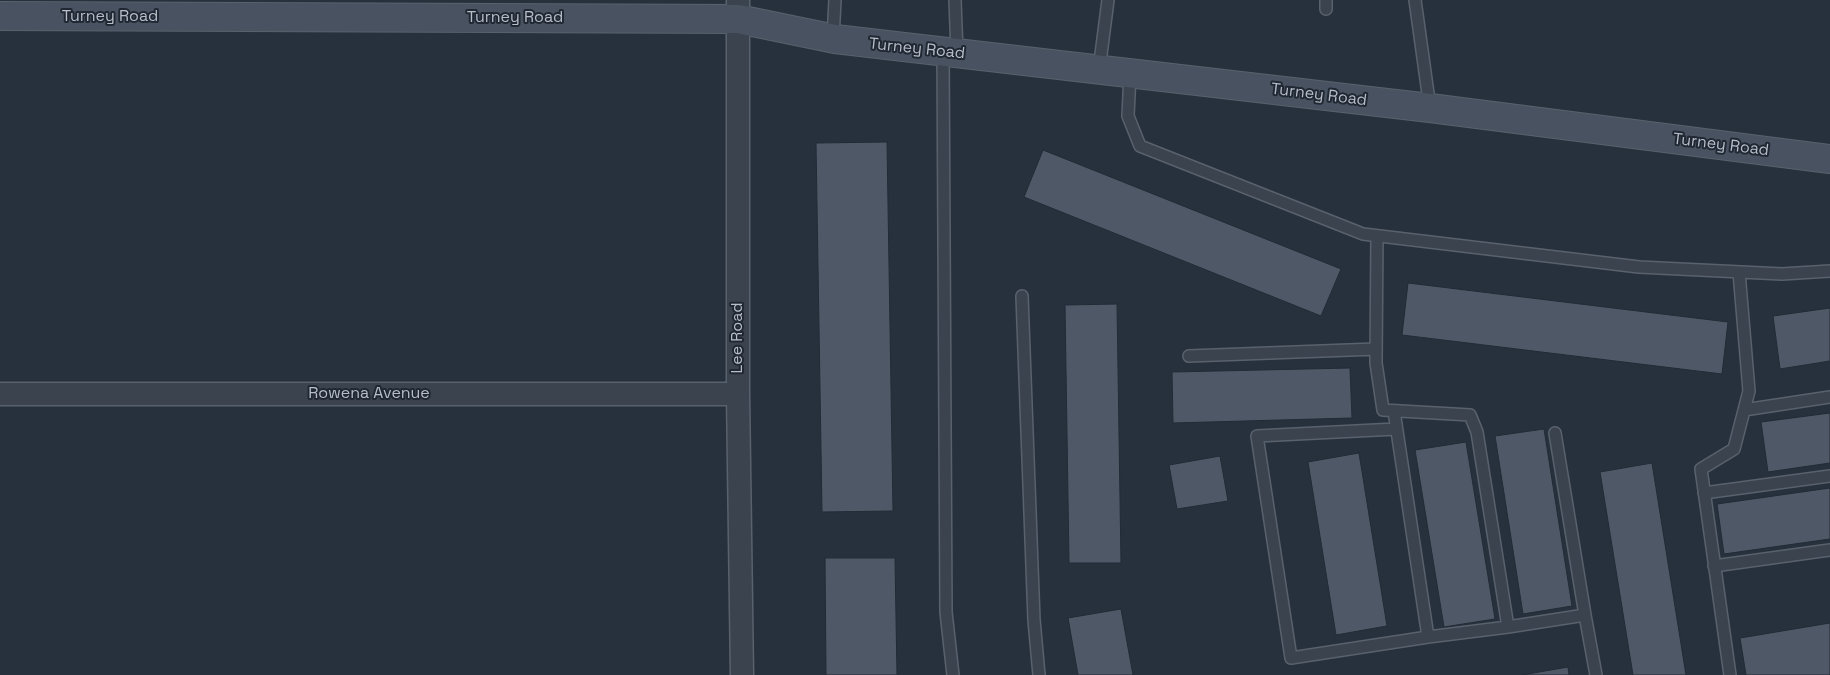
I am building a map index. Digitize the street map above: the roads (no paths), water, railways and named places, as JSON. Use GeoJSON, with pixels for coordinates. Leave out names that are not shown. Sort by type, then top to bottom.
{"type":"FeatureCollection","features":[{"type":"Feature","properties":{"kind":"street","name":"Turney Road"},"geometry":{"type":"LineString","coordinates":[[0,16],[562,14],[738,10],[833,39],[1430,108],[1830,159]]}},
{"type":"Feature","properties":{"kind":"street","name":"Lee Road"},"geometry":{"type":"LineString","coordinates":[[738,10],[738,394],[742,675]]}},
{"type":"Feature","properties":{"kind":"street","name":"Rowena Avenue"},"geometry":{"type":"LineString","coordinates":[[0,394],[738,394]]}},
{"type":"Feature","properties":{"kind":"lane"},"geometry":{"type":"LineString","coordinates":[[833,39],[835,0]]}},
{"type":"Feature","properties":{"kind":"lane"},"geometry":{"type":"LineString","coordinates":[[953,675],[946,612],[950,53],[956,0]]}},
{"type":"Feature","properties":{"kind":"lane"},"geometry":{"type":"LineString","coordinates":[[1100,70],[1108,0]]}},
{"type":"Feature","properties":{"kind":"lane"},"geometry":{"type":"LineString","coordinates":[[1416,0],[1430,108]]}},
{"type":"Feature","properties":{"kind":"lane"},"geometry":{"type":"LineString","coordinates":[[1130,73],[1128,116],[1140,146],[1362,234],[1640,267],[1782,274],[1830,271]]}},
{"type":"Feature","properties":{"kind":"lane"},"geometry":{"type":"LineString","coordinates":[[1377,236],[1376,363],[1383,410],[1470,415],[1477,432],[1508,628]]}},
{"type":"Feature","properties":{"kind":"lane"},"geometry":{"type":"LineString","coordinates":[[1730,675],[1700,469],[1734,449],[1749,391],[1739,272]]}},
{"type":"Feature","properties":{"kind":"lane"},"geometry":{"type":"LineString","coordinates":[[1022,296],[1034,620],[1039,675]]}},
{"type":"Feature","properties":{"kind":"lane"},"geometry":{"type":"LineString","coordinates":[[1189,356],[1376,349]]}},
{"type":"Feature","properties":{"kind":"lane"},"geometry":{"type":"LineString","coordinates":[[1744,410],[1830,398]]}},
{"type":"Feature","properties":{"kind":"lane"},"geometry":{"type":"LineString","coordinates":[[1394,411],[1428,637]]}},
{"type":"Feature","properties":{"kind":"lane"},"geometry":{"type":"LineString","coordinates":[[1396,430],[1257,436],[1291,658],[1428,637],[1508,628],[1585,615]]}},
{"type":"Feature","properties":{"kind":"lane"},"geometry":{"type":"LineString","coordinates":[[1555,433],[1596,675]]}},
{"type":"Feature","properties":{"kind":"lane"},"geometry":{"type":"LineString","coordinates":[[1704,493],[1830,476]]}},
{"type":"Feature","properties":{"kind":"lane"},"geometry":{"type":"LineString","coordinates":[[1714,566],[1830,550]]}}]}
